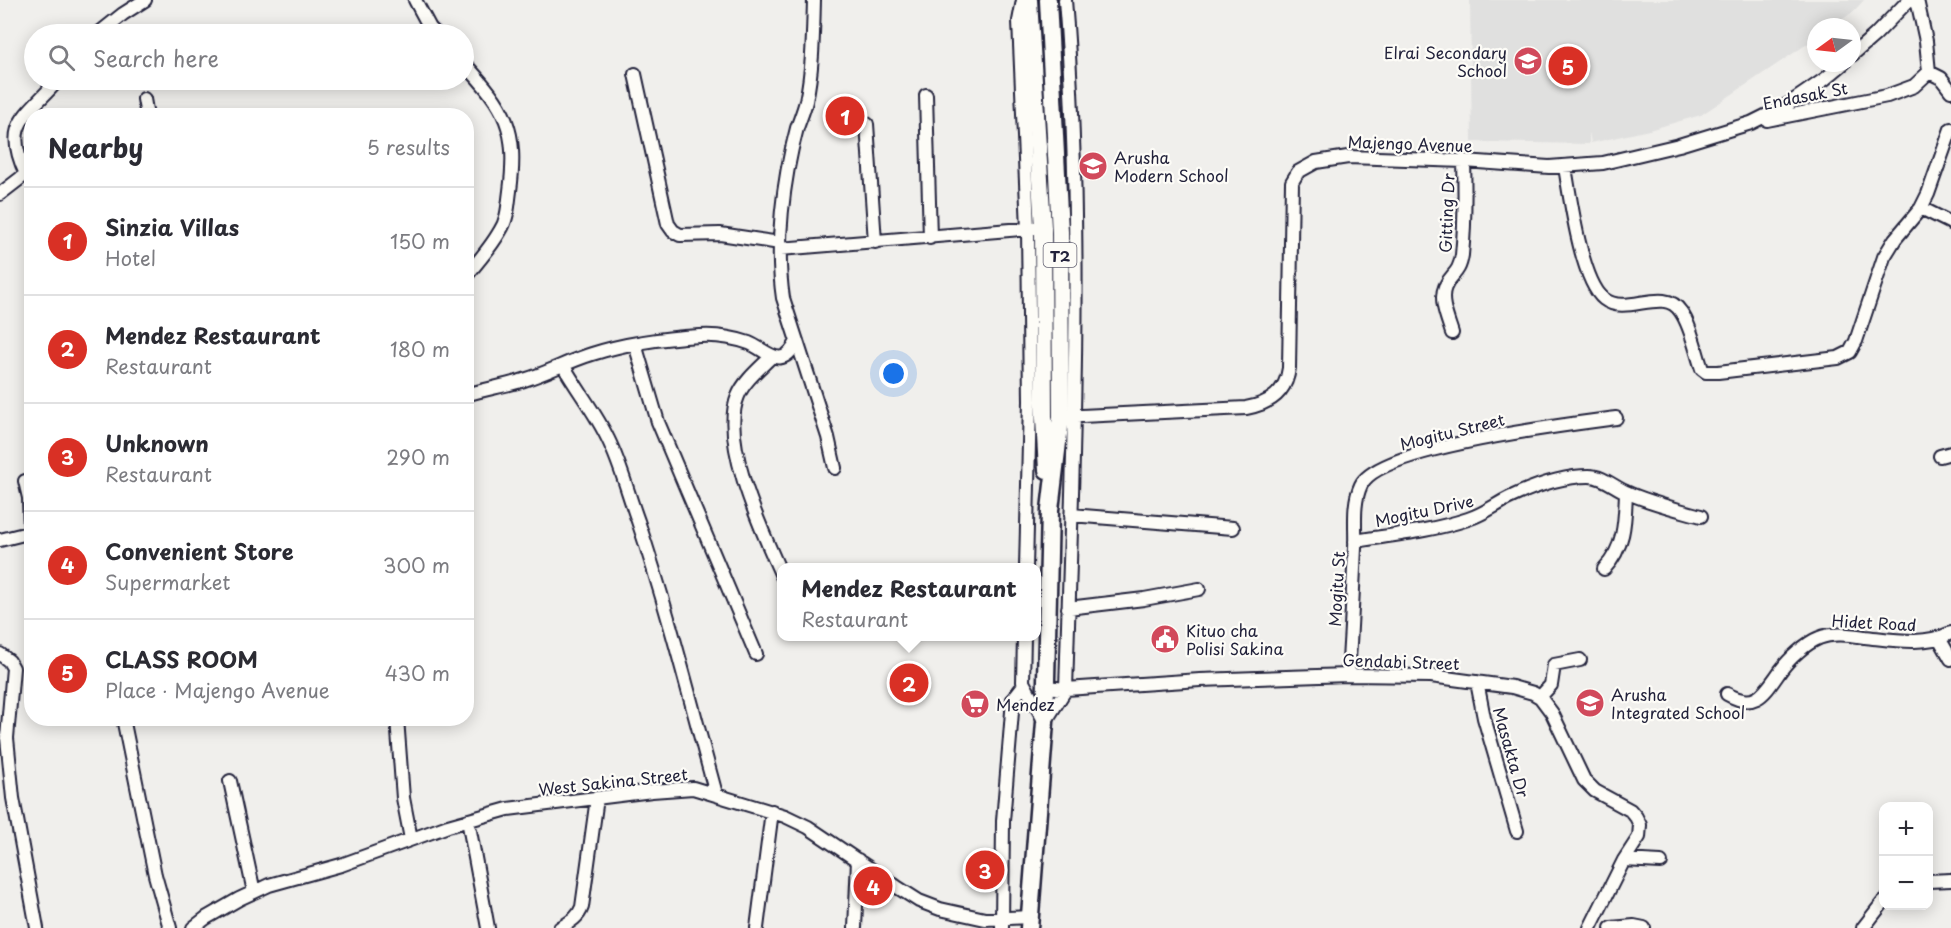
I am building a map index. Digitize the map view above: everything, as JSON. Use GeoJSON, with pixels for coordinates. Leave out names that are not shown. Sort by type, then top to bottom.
{"type":"FeatureCollection","features":[{"type":"Feature","properties":{"kind":"highway","name":"T2"},"geometry":{"type":"LineString","coordinates":[[1048,0],[1070,416],[1051,447]]}},
{"type":"Feature","properties":{"kind":"highway","name":"T2"},"geometry":{"type":"LineString","coordinates":[[1024,7],[1035,228],[1051,447],[1045,722],[1029,923]]}},
{"type":"Feature","properties":{"kind":"street"},"geometry":{"type":"LineString","coordinates":[[110,24],[145,0]]}},
{"type":"Feature","properties":{"kind":"street"},"geometry":{"type":"LineString","coordinates":[[415,0],[428,24]]}},
{"type":"Feature","properties":{"kind":"street"},"geometry":{"type":"LineString","coordinates":[[814,0],[811,67],[805,103],[792,150],[783,204],[780,276],[783,298],[828,437],[835,468]]}},
{"type":"Feature","properties":{"kind":"street"},"geometry":{"type":"LineString","coordinates":[[1015,0],[1024,7]]}},
{"type":"Feature","properties":{"kind":"street"},"geometry":{"type":"LineString","coordinates":[[1023,0],[1024,7]]}},
{"type":"Feature","properties":{"kind":"street"},"geometry":{"type":"LineString","coordinates":[[1024,641],[1024,685],[1045,722],[1066,689],[1071,515],[1070,416],[1076,244],[1065,0]]}},
{"type":"Feature","properties":{"kind":"street"},"geometry":{"type":"LineString","coordinates":[[1861,47],[1909,0]]}},
{"type":"Feature","properties":{"kind":"street"},"geometry":{"type":"LineString","coordinates":[[1917,0],[1926,41],[1929,72],[1941,78],[1951,91]]}},
{"type":"Feature","properties":{"kind":"street","name":"Majengo Avenue"},"geometry":{"type":"LineString","coordinates":[[1070,416],[1246,408],[1271,400],[1284,388],[1288,376],[1292,182],[1298,172],[1316,162],[1340,157],[1565,167],[1604,163],[1678,145],[1751,123],[1787,105],[1833,72]]}},
{"type":"Feature","properties":{"kind":"street","name":"Endasak St"},"geometry":{"type":"LineString","coordinates":[[1751,123],[1887,96],[1914,86],[1929,72]]}},
{"type":"Feature","properties":{"kind":"street"},"geometry":{"type":"LineString","coordinates":[[474,74],[499,105],[510,130],[513,164],[506,220],[500,232],[474,266]]}},
{"type":"Feature","properties":{"kind":"street"},"geometry":{"type":"LineString","coordinates":[[635,74],[668,224],[680,235],[720,234],[780,246],[875,242],[1035,228],[1026,563]]}},
{"type":"Feature","properties":{"kind":"street"},"geometry":{"type":"LineString","coordinates":[[33,108],[49,90]]}},
{"type":"Feature","properties":{"kind":"street"},"geometry":{"type":"LineString","coordinates":[[926,95],[930,238]]}},
{"type":"Feature","properties":{"kind":"street"},"geometry":{"type":"LineString","coordinates":[[144,99],[146,108]]}},
{"type":"Feature","properties":{"kind":"street"},"geometry":{"type":"LineString","coordinates":[[24,118],[18,125],[14,140],[18,158],[24,167]]}},
{"type":"Feature","properties":{"kind":"street"},"geometry":{"type":"LineString","coordinates":[[867,124],[875,242]]}},
{"type":"Feature","properties":{"kind":"street"},"geometry":{"type":"LineString","coordinates":[[1565,167],[1584,260],[1594,286],[1602,298],[1630,305],[1662,300],[1676,305],[1683,315],[1702,369],[1706,372],[1838,358],[1847,354],[1854,345],[1879,267],[1888,249],[1921,208],[1951,129]]}},
{"type":"Feature","properties":{"kind":"street","name":"Gitting Dr"},"geometry":{"type":"LineString","coordinates":[[1452,333],[1443,293],[1456,274],[1462,256],[1464,161]]}},
{"type":"Feature","properties":{"kind":"street"},"geometry":{"type":"LineString","coordinates":[[0,194],[24,178]]}},
{"type":"Feature","properties":{"kind":"street"},"geometry":{"type":"LineString","coordinates":[[1921,208],[1951,223]]}},
{"type":"Feature","properties":{"kind":"street"},"geometry":{"type":"LineString","coordinates":[[474,393],[524,380],[593,353],[635,344],[702,336],[721,337],[749,344],[771,357]]}},
{"type":"Feature","properties":{"kind":"street"},"geometry":{"type":"LineString","coordinates":[[777,564],[755,511],[738,458],[733,426],[734,408],[739,393],[771,357],[787,354],[797,341]]}},
{"type":"Feature","properties":{"kind":"street"},"geometry":{"type":"LineString","coordinates":[[635,344],[658,422],[756,654]]}},
{"type":"Feature","properties":{"kind":"street"},"geometry":{"type":"LineString","coordinates":[[563,365],[576,389],[600,423],[618,464],[646,544],[716,794]]}},
{"type":"Feature","properties":{"kind":"street","name":"Mogitu Street"},"geometry":{"type":"LineString","coordinates":[[1355,541],[1355,514],[1361,485],[1368,475],[1380,468],[1420,455],[1499,435],[1616,418]]}},
{"type":"Feature","properties":{"kind":"street","name":"Mogitu Drive"},"geometry":{"type":"LineString","coordinates":[[1355,541],[1449,525],[1484,514],[1509,499],[1555,481],[1587,476],[1598,477],[1626,492],[1701,516]]}},
{"type":"Feature","properties":{"kind":"street"},"geometry":{"type":"LineString","coordinates":[[1604,569],[1620,547],[1625,521],[1626,492]]}},
{"type":"Feature","properties":{"kind":"street"},"geometry":{"type":"LineString","coordinates":[[1071,515],[1233,528]]}},
{"type":"Feature","properties":{"kind":"street"},"geometry":{"type":"LineString","coordinates":[[0,540],[24,534]]}},
{"type":"Feature","properties":{"kind":"street","name":"Mogitu St"},"geometry":{"type":"LineString","coordinates":[[1348,675],[1355,541]]}},
{"type":"Feature","properties":{"kind":"street"},"geometry":{"type":"LineString","coordinates":[[1068,608],[1144,599],[1198,589]]}},
{"type":"Feature","properties":{"kind":"street","name":"Hidet Road"},"geometry":{"type":"LineString","coordinates":[[1727,694],[1734,698],[1753,700],[1762,696],[1782,668],[1813,641],[1827,636],[1847,634],[1890,640],[1923,641],[1945,636],[1951,659]]}},
{"type":"Feature","properties":{"kind":"street"},"geometry":{"type":"LineString","coordinates":[[0,654],[9,660],[13,668],[7,738],[13,798],[37,928]]}},
{"type":"Feature","properties":{"kind":"street"},"geometry":{"type":"LineString","coordinates":[[1580,660],[1554,665],[1551,685],[1540,697],[1552,713],[1584,780],[1595,791],[1630,810],[1636,817],[1640,832],[1590,928]]}},
{"type":"Feature","properties":{"kind":"street","name":"Gendabi Street"},"geometry":{"type":"LineString","coordinates":[[1046,687],[1066,689],[1212,679],[1348,675],[1431,676],[1526,690],[1540,697]]}},
{"type":"Feature","properties":{"kind":"street","name":"Masakta Dr"},"geometry":{"type":"LineString","coordinates":[[1477,682],[1484,718],[1517,831]]}},
{"type":"Feature","properties":{"kind":"street"},"geometry":{"type":"LineString","coordinates":[[1002,923],[1003,821],[1013,699],[1024,685]]}},
{"type":"Feature","properties":{"kind":"street"},"geometry":{"type":"LineString","coordinates":[[125,726],[155,875],[170,928]]}},
{"type":"Feature","properties":{"kind":"street"},"geometry":{"type":"LineString","coordinates":[[398,726],[402,781],[411,840]]}},
{"type":"Feature","properties":{"kind":"street"},"geometry":{"type":"LineString","coordinates":[[230,781],[254,892]]}},
{"type":"Feature","properties":{"kind":"street","name":"West Sakina Street"},"geometry":{"type":"LineString","coordinates":[[193,928],[206,918],[254,892],[508,808],[693,788],[772,811],[808,827],[919,901],[962,915],[1002,923],[1029,923]]}},
{"type":"Feature","properties":{"kind":"street"},"geometry":{"type":"LineString","coordinates":[[570,927],[582,907],[597,798]]}},
{"type":"Feature","properties":{"kind":"street"},"geometry":{"type":"LineString","coordinates":[[757,928],[772,811]]}},
{"type":"Feature","properties":{"kind":"street"},"geometry":{"type":"LineString","coordinates":[[468,820],[488,928]]}},
{"type":"Feature","properties":{"kind":"street"},"geometry":{"type":"LineString","coordinates":[[855,928],[858,860]]}},
{"type":"Feature","properties":{"kind":"street"},"geometry":{"type":"LineString","coordinates":[[1624,860],[1661,862]]}},
{"type":"Feature","properties":{"kind":"street"},"geometry":{"type":"LineString","coordinates":[[1933,881],[1951,880]]}},
{"type":"Feature","properties":{"kind":"street"},"geometry":{"type":"LineString","coordinates":[[1863,928],[1879,907]]}},
{"type":"Feature","properties":{"kind":"street"},"geometry":{"type":"LineString","coordinates":[[1611,928],[1634,926],[1644,928]]}},
{"type":"Feature","properties":{"kind":"shaded area"},"geometry":{"type":"Polygon","coordinates":[[[1470,0],[1864,0],[1844,18],[1807,18],[1807,44],[1701,115],[1591,143],[1589,132],[1589,144],[1472,142],[1470,0]]]}},
{"type":"Feature","properties":{"kind":"place","name":"Elrai Secondary School"},"geometry":{"type":"Point","coordinates":[1528,61]}},
{"type":"Feature","properties":{"kind":"place","name":"CLASS ROOM"},"geometry":{"type":"Point","coordinates":[1568,66]}},
{"type":"Feature","properties":{"kind":"place","name":"Sinzia Villas"},"geometry":{"type":"Point","coordinates":[845,116]}},
{"type":"Feature","properties":{"kind":"place","name":"Arusha Modern School"},"geometry":{"type":"Point","coordinates":[1093,166]}},
{"type":"Feature","properties":{"kind":"place","name":"Kituo cha Polisi Sakina"},"geometry":{"type":"Point","coordinates":[1165,639]}},
{"type":"Feature","properties":{"kind":"place","name":"Mendez Restaurant"},"geometry":{"type":"Point","coordinates":[909,683]}},
{"type":"Feature","properties":{"kind":"place","name":"Arusha Integrated School"},"geometry":{"type":"Point","coordinates":[1590,703]}},
{"type":"Feature","properties":{"kind":"place","name":"Mendez"},"geometry":{"type":"Point","coordinates":[975,704]}},
{"type":"Feature","properties":{"kind":"place","name":"Unknown"},"geometry":{"type":"Point","coordinates":[985,870]}},
{"type":"Feature","properties":{"kind":"place","name":"Convenient Store"},"geometry":{"type":"Point","coordinates":[873,886]}}]}
